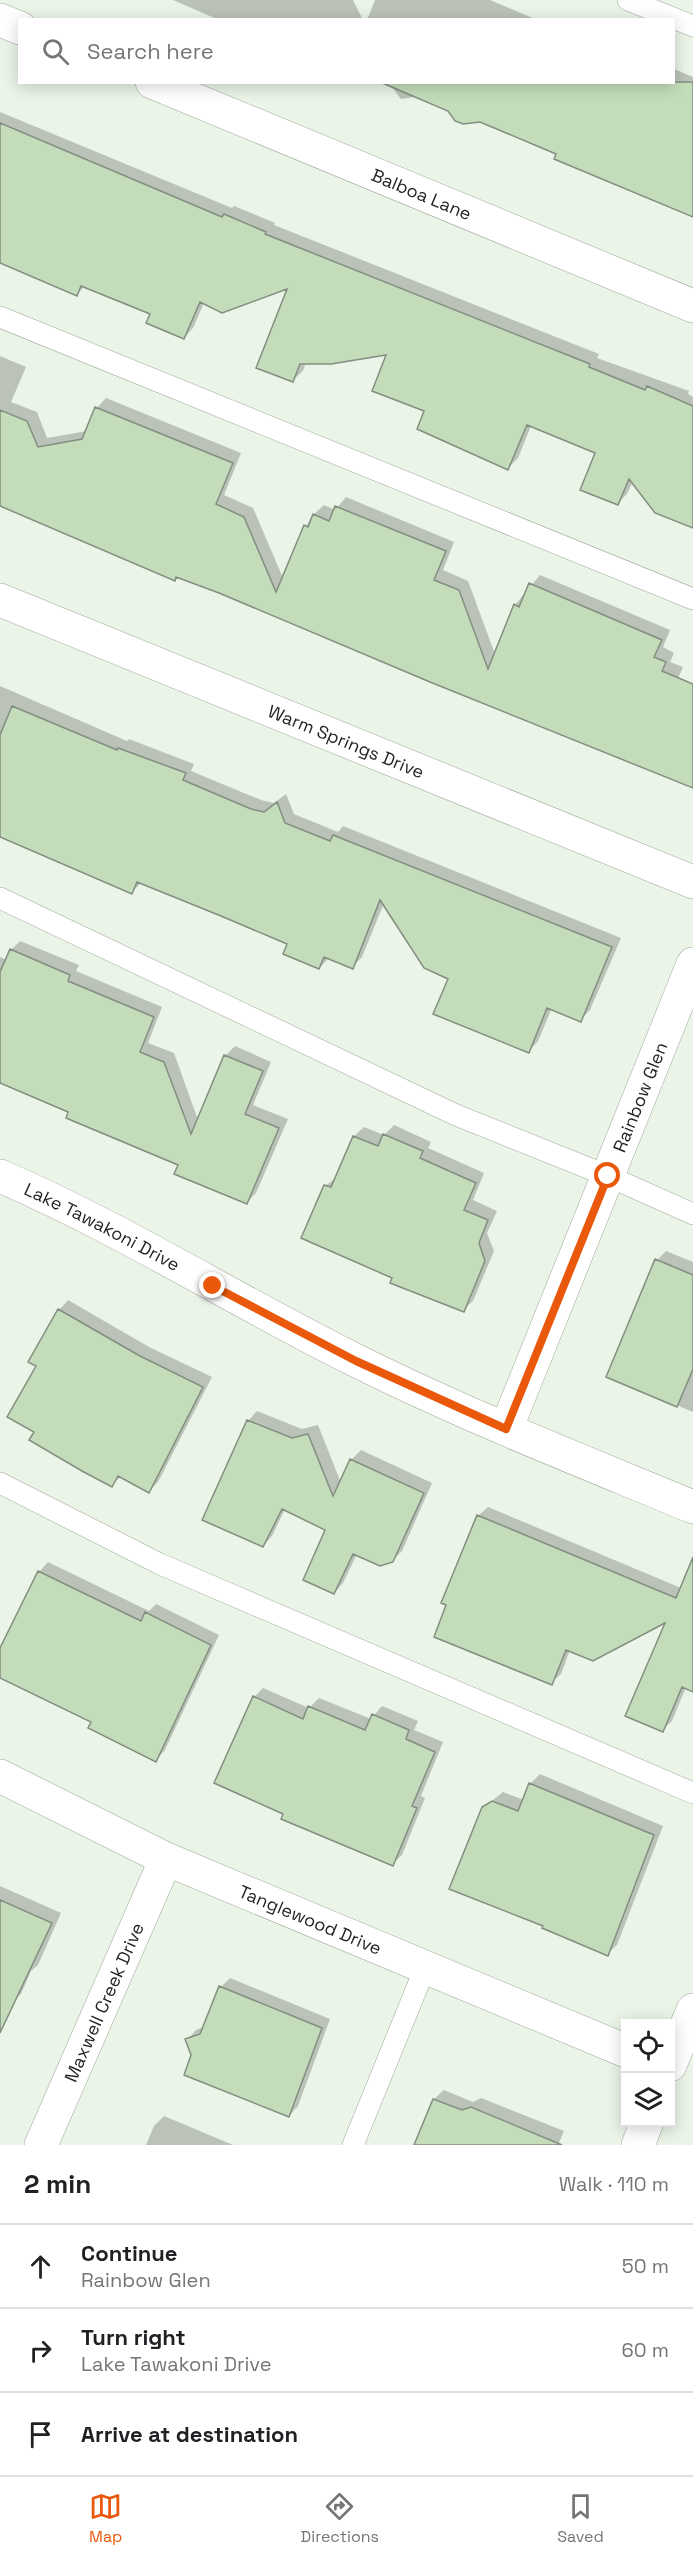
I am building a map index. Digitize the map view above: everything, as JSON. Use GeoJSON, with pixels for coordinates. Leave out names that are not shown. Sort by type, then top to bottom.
{"type":"FeatureCollection","features":[{"type":"Feature","properties":{"kind":"street"},"geometry":{"type":"LineString","coordinates":[[0,20],[18,27]]}},
{"type":"Feature","properties":{"kind":"street","name":"Balboa Lane"},"geometry":{"type":"LineString","coordinates":[[157,84],[693,306]]}},
{"type":"Feature","properties":{"kind":"street","name":"Warm Springs Drive"},"geometry":{"type":"LineString","coordinates":[[0,600],[693,882]]}},
{"type":"Feature","properties":{"kind":"street","name":"Rainbow Glen"},"geometry":{"type":"LineString","coordinates":[[506,1429],[693,964]]}},
{"type":"Feature","properties":{"kind":"street","name":"Lake Tawakoni Drive"},"geometry":{"type":"LineString","coordinates":[[0,1176],[68,1206],[356,1361],[506,1429],[693,1507]]}},
{"type":"Feature","properties":{"kind":"street","name":"Tanglewood Drive"},"geometry":{"type":"LineString","coordinates":[[0,1776],[166,1859],[621,2049]]}},
{"type":"Feature","properties":{"kind":"street","name":"Maxwell Creek Drive"},"geometry":{"type":"LineString","coordinates":[[41,2145],[166,1859]]}},
{"type":"Feature","properties":{"kind":"street"},"geometry":{"type":"LineString","coordinates":[[675,2053],[693,2010]]}},
{"type":"Feature","properties":{"kind":"street"},"geometry":{"type":"LineString","coordinates":[[638,2145],[645,2127]]}},
{"type":"Feature","properties":{"kind":"lane"},"geometry":{"type":"LineString","coordinates":[[628,0],[673,18]]}},
{"type":"Feature","properties":{"kind":"lane"},"geometry":{"type":"LineString","coordinates":[[675,19],[693,26]]}},
{"type":"Feature","properties":{"kind":"lane"},"geometry":{"type":"LineString","coordinates":[[0,316],[693,599]]}},
{"type":"Feature","properties":{"kind":"lane"},"geometry":{"type":"LineString","coordinates":[[0,898],[456,1115],[608,1176],[693,1214]]}},
{"type":"Feature","properties":{"kind":"lane"},"geometry":{"type":"LineString","coordinates":[[0,1483],[160,1564],[693,1793]]}},
{"type":"Feature","properties":{"kind":"lane"},"geometry":{"type":"LineString","coordinates":[[353,2145],[425,1968]]}},
{"type":"Feature","properties":{"kind":"building"},"geometry":{"type":"Polygon","coordinates":[[[675,82],[693,82],[693,217],[554,159],[556,154],[480,122],[463,124],[455,121],[448,111],[385,84],[675,84],[675,82]]]}},
{"type":"Feature","properties":{"kind":"building"},"geometry":{"type":"Polygon","coordinates":[[[0,123],[222,217],[224,214],[266,232],[265,234],[590,364],[589,367],[645,390],[647,386],[693,406],[693,528],[655,513],[629,479],[618,505],[580,490],[595,453],[527,425],[508,470],[417,429],[424,411],[372,391],[386,355],[331,364],[300,364],[293,382],[256,368],[287,289],[222,313],[200,302],[184,339],[146,323],[150,314],[81,286],[77,296],[0,263],[0,123]]]}},
{"type":"Feature","properties":{"kind":"building"},"geometry":{"type":"Polygon","coordinates":[[[95,407],[233,463],[216,504],[244,517],[276,592],[304,525],[308,527],[313,514],[329,521],[335,506],[446,551],[434,580],[459,590],[488,669],[514,604],[519,607],[529,583],[662,640],[654,657],[666,662],[662,671],[693,684],[693,788],[430,682],[219,593],[176,577],[175,581],[0,506],[0,410],[27,421],[38,447],[82,439],[95,407]]]}},
{"type":"Feature","properties":{"kind":"building"},"geometry":{"type":"Polygon","coordinates":[[[12,706],[117,750],[118,748],[186,773],[183,780],[251,809],[264,812],[277,802],[285,823],[330,841],[333,835],[612,947],[581,1022],[547,1008],[529,1053],[433,1014],[448,979],[424,968],[380,900],[353,969],[324,957],[319,969],[283,954],[287,944],[221,916],[137,882],[132,894],[0,837],[0,735],[12,706]]]}},
{"type":"Feature","properties":{"kind":"building"},"geometry":{"type":"Polygon","coordinates":[[[10,949],[70,975],[68,981],[154,1017],[140,1052],[164,1062],[191,1134],[224,1055],[263,1071],[245,1114],[279,1128],[247,1204],[174,1174],[178,1165],[66,1118],[68,1112],[0,1083],[0,972],[10,949]]]}},
{"type":"Feature","properties":{"kind":"building"},"geometry":{"type":"Polygon","coordinates":[[[383,1134],[423,1151],[420,1158],[476,1183],[464,1210],[488,1220],[479,1243],[485,1261],[464,1312],[390,1283],[392,1278],[301,1238],[324,1185],[331,1187],[353,1136],[378,1146],[383,1134]]]}},
{"type":"Feature","properties":{"kind":"building"},"geometry":{"type":"Polygon","coordinates":[[[655,1259],[693,1275],[693,1369],[677,1407],[606,1377],[655,1259]]]}},
{"type":"Feature","properties":{"kind":"building"},"geometry":{"type":"Polygon","coordinates":[[[58,1309],[140,1356],[203,1387],[149,1493],[118,1476],[112,1487],[82,1471],[29,1440],[34,1432],[7,1417],[36,1366],[28,1362],[58,1309]]]}},
{"type":"Feature","properties":{"kind":"building"},"geometry":{"type":"Polygon","coordinates":[[[247,1420],[292,1438],[308,1434],[333,1496],[350,1459],[424,1493],[393,1562],[380,1566],[353,1554],[334,1594],[303,1580],[325,1530],[282,1509],[263,1547],[202,1520],[247,1420]]]}},
{"type":"Feature","properties":{"kind":"building"},"geometry":{"type":"Polygon","coordinates":[[[477,1515],[676,1598],[693,1557],[693,1692],[682,1687],[663,1732],[625,1716],[665,1623],[593,1661],[566,1650],[552,1685],[434,1637],[446,1605],[441,1603],[477,1515]]]}},
{"type":"Feature","properties":{"kind":"building"},"geometry":{"type":"Polygon","coordinates":[[[38,1571],[141,1621],[145,1612],[211,1645],[156,1762],[88,1728],[91,1722],[0,1678],[0,1648],[38,1571]]]}},
{"type":"Feature","properties":{"kind":"building"},"geometry":{"type":"Polygon","coordinates":[[[253,1696],[303,1719],[308,1706],[365,1730],[372,1714],[409,1730],[406,1739],[435,1752],[412,1806],[417,1808],[393,1866],[281,1819],[283,1814],[214,1783],[253,1696]]]}},
{"type":"Feature","properties":{"kind":"building"},"geometry":{"type":"Polygon","coordinates":[[[529,1783],[654,1835],[608,1956],[542,1928],[543,1926],[449,1889],[482,1807],[492,1801],[518,1811],[529,1783]]]}},
{"type":"Feature","properties":{"kind":"building"},"geometry":{"type":"Polygon","coordinates":[[[0,1900],[52,1923],[0,2033],[0,1900]]]}},
{"type":"Feature","properties":{"kind":"building"},"geometry":{"type":"Polygon","coordinates":[[[219,1986],[322,2028],[289,2117],[184,2075],[191,2055],[185,2039],[200,2034],[219,1986]]]}},
{"type":"Feature","properties":{"kind":"building"},"geometry":{"type":"Polygon","coordinates":[[[433,2099],[462,2110],[471,2107],[562,2145],[414,2145],[433,2099]]]}},
{"type":"Feature","properties":{"kind":"route"},"geometry":{"type":"LineString","coordinates":[[213,1286],[356,1361],[506,1429],[608,1176]]}}]}
